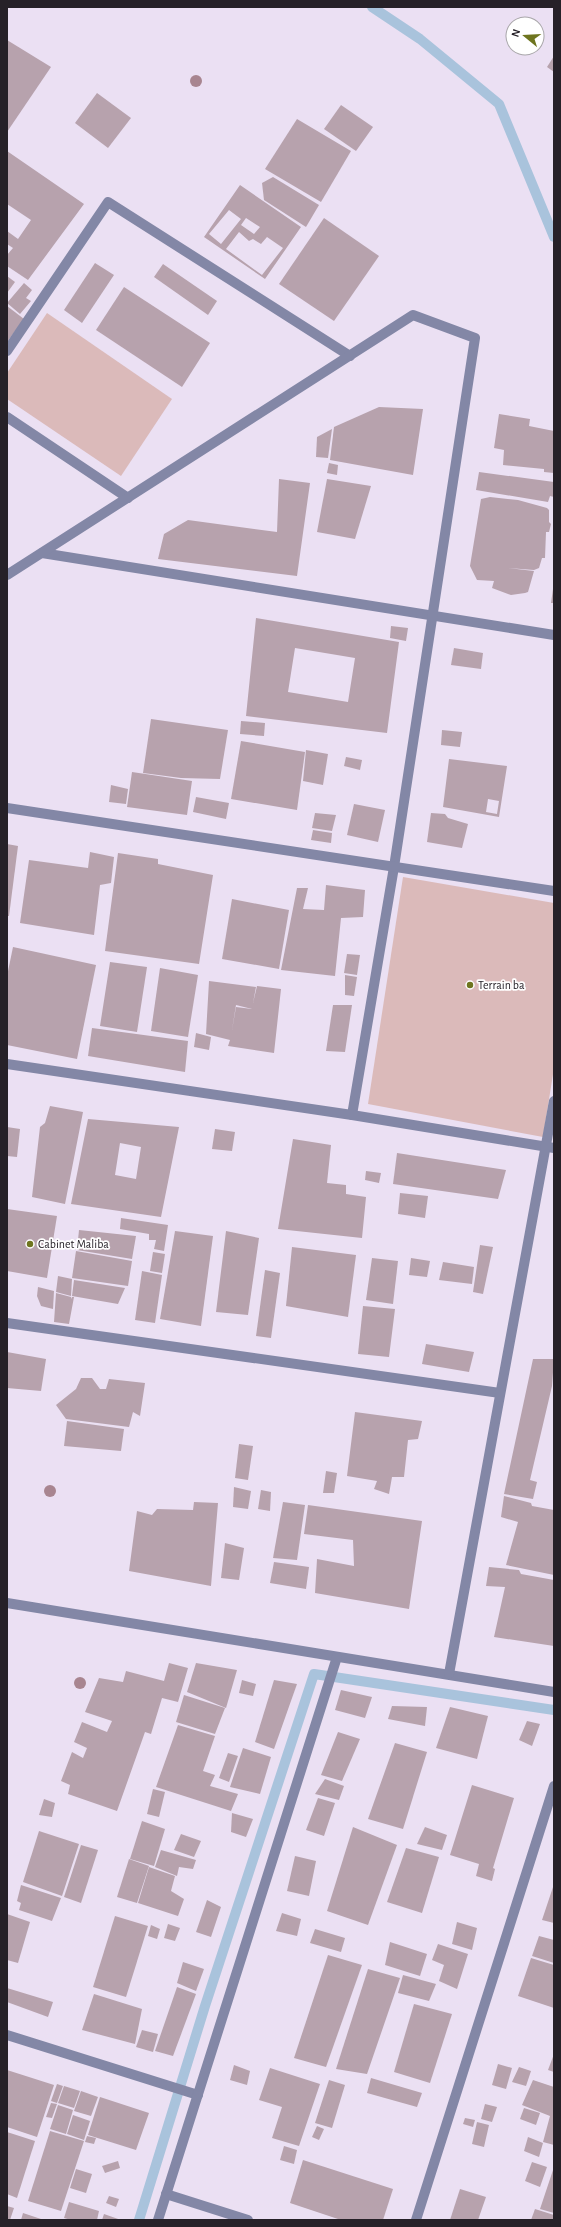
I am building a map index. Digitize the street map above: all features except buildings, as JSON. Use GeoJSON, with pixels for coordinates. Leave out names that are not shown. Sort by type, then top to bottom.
{"type":"FeatureCollection","features":[{"type":"Feature","properties":{"kind":"street"},"geometry":{"type":"LineString","coordinates":[[7,351],[108,202],[350,356]]}},
{"type":"Feature","properties":{"kind":"street"},"geometry":{"type":"LineString","coordinates":[[7,575],[413,315],[476,338],[394,867],[352,1115]]}},
{"type":"Feature","properties":{"kind":"street"},"geometry":{"type":"LineString","coordinates":[[7,417],[128,498]]}},
{"type":"Feature","properties":{"kind":"street"},"geometry":{"type":"LineString","coordinates":[[42,553],[554,635]]}},
{"type":"Feature","properties":{"kind":"street"},"geometry":{"type":"LineString","coordinates":[[7,808],[554,891]]}},
{"type":"Feature","properties":{"kind":"street"},"geometry":{"type":"LineString","coordinates":[[7,1064],[352,1115],[550,1148]]}},
{"type":"Feature","properties":{"kind":"street"},"geometry":{"type":"LineString","coordinates":[[449,1674],[500,1393],[550,1148],[554,1101]]}},
{"type":"Feature","properties":{"kind":"street"},"geometry":{"type":"LineString","coordinates":[[7,1323],[500,1393]]}},
{"type":"Feature","properties":{"kind":"street"},"geometry":{"type":"LineString","coordinates":[[7,1603],[554,1692]]}},
{"type":"Feature","properties":{"kind":"street"},"geometry":{"type":"LineString","coordinates":[[158,2220],[337,1657]]}},
{"type":"Feature","properties":{"kind":"street"},"geometry":{"type":"LineString","coordinates":[[416,2220],[554,1786]]}},
{"type":"Feature","properties":{"kind":"street"},"geometry":{"type":"LineString","coordinates":[[7,2035],[198,2095]]}},
{"type":"Feature","properties":{"kind":"street"},"geometry":{"type":"LineString","coordinates":[[166,2194],[248,2220]]}},
{"type":"Feature","properties":{"kind":"shaded area"},"geometry":{"type":"Polygon","coordinates":[[[47,313],[172,399],[121,476],[7,399],[7,373],[47,313]]]}},
{"type":"Feature","properties":{"kind":"shaded area","name":"Terrain ba"},"geometry":{"type":"Polygon","coordinates":[[[403,877],[554,903],[554,1068],[543,1137],[368,1104],[403,877]]]}},
{"type":"Feature","properties":{"kind":"waterway"},"geometry":{"type":"LineString","coordinates":[[372,7],[420,39],[499,104],[554,237]]}},
{"type":"Feature","properties":{"kind":"waterway"},"geometry":{"type":"LineString","coordinates":[[139,2220],[205,2006],[314,1674],[554,1710]]}},
{"type":"Feature","properties":{"kind":"place","name":"Terrain ba"},"geometry":{"type":"Point","coordinates":[470,985]}},
{"type":"Feature","properties":{"kind":"place","name":"Cabinet Maliba"},"geometry":{"type":"Point","coordinates":[30,1244]}}]}
